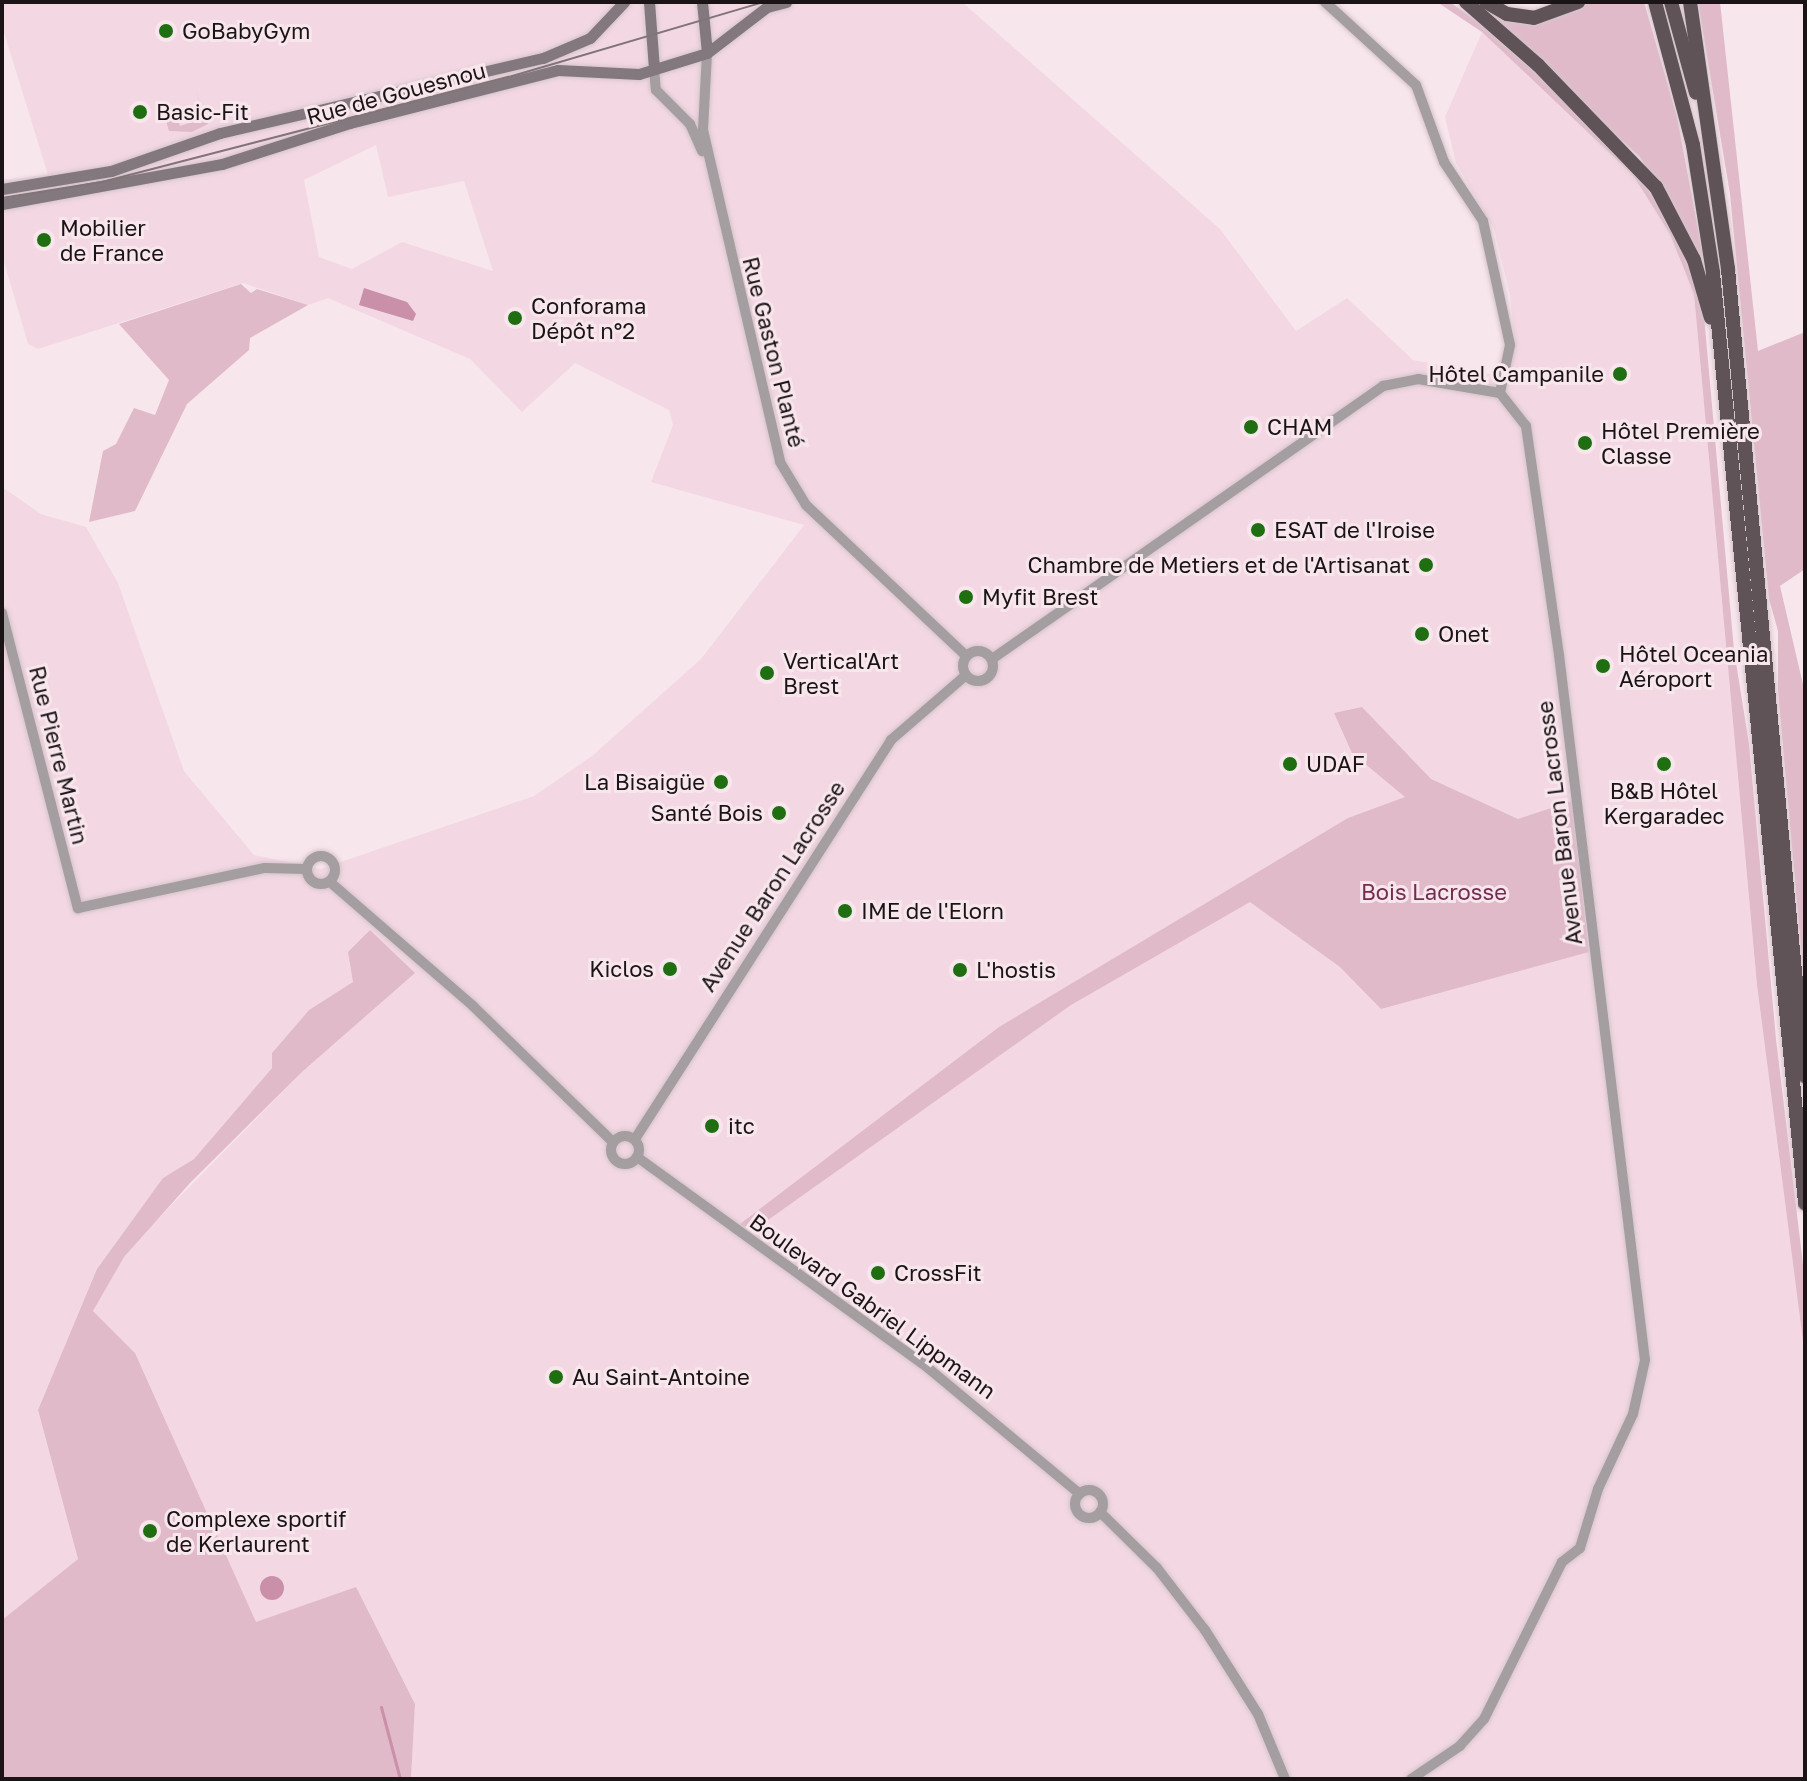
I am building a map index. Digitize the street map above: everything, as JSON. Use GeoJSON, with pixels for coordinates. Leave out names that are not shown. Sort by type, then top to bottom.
{"type":"FeatureCollection","features":[{"type":"Feature","properties":{"kind":"highway"},"geometry":{"type":"LineString","coordinates":[[1466,2],[1538,65],[1656,187],[1694,260],[1723,365]]}},
{"type":"Feature","properties":{"kind":"highway"},"geometry":{"type":"LineString","coordinates":[[1486,2],[1507,14],[1534,18],[1578,2]]}},
{"type":"Feature","properties":{"kind":"highway"},"geometry":{"type":"LineString","coordinates":[[1655,2],[1693,145],[1723,365],[1805,1203]]}},
{"type":"Feature","properties":{"kind":"highway"},"geometry":{"type":"LineString","coordinates":[[1671,2],[1713,155]]}},
{"type":"Feature","properties":{"kind":"highway"},"geometry":{"type":"LineString","coordinates":[[1690,2],[1730,284],[1805,1076]]}},
{"type":"Feature","properties":{"kind":"main road","name":"Rue de Gouesnou"},"geometry":{"type":"LineString","coordinates":[[2,189],[111,171],[220,133],[543,58],[590,38],[625,2]]}},
{"type":"Feature","properties":{"kind":"main road"},"geometry":{"type":"LineString","coordinates":[[649,2],[654,69]]}},
{"type":"Feature","properties":{"kind":"main road","name":"Rue Gaston Planté"},"geometry":{"type":"LineString","coordinates":[[702,2],[707,53]]}},
{"type":"Feature","properties":{"kind":"main road","name":"Rue de Gouesnou"},"geometry":{"type":"LineString","coordinates":[[2,204],[222,164],[350,123],[558,70],[636,74],[707,53],[767,7],[786,2]]}},
{"type":"Feature","properties":{"kind":"street"},"geometry":{"type":"LineString","coordinates":[[992,659],[1383,386],[1418,379],[1500,393],[1510,345],[1483,221],[1444,162],[1416,85],[1325,2]]}},
{"type":"Feature","properties":{"kind":"street","name":"Rue Gaston Planté"},"geometry":{"type":"LineString","coordinates":[[707,53],[702,122],[711,175],[771,436],[792,486],[814,513],[966,656]]}},
{"type":"Feature","properties":{"kind":"street","name":"Rue Gaston Planté"},"geometry":{"type":"LineString","coordinates":[[654,69],[656,90],[690,124],[711,175]]}},
{"type":"Feature","properties":{"kind":"street","name":"Avenue Baron Lacrosse"},"geometry":{"type":"LineString","coordinates":[[1411,1779],[1460,1746],[1484,1719],[1562,1562],[1580,1548],[1598,1489],[1633,1414],[1645,1360],[1531,445],[1518,411],[1500,393]]}},
{"type":"Feature","properties":{"kind":"street","name":"Rue Pierre Martin"},"geometry":{"type":"LineString","coordinates":[[2,613],[78,908],[265,868],[306,869]]}},
{"type":"Feature","properties":{"kind":"street"},"geometry":{"type":"LineString","coordinates":[[978,651],[992,659],[992,672],[985,680],[966,675],[966,656],[978,651]]}},
{"type":"Feature","properties":{"kind":"street","name":"Avenue Baron Lacrosse"},"geometry":{"type":"LineString","coordinates":[[635,1139],[891,740],[966,675]]}},
{"type":"Feature","properties":{"kind":"street"},"geometry":{"type":"LineString","coordinates":[[330,882],[335,867],[326,857],[314,857],[306,869],[316,884],[330,882],[473,1006],[613,1142]]}},
{"type":"Feature","properties":{"kind":"street"},"geometry":{"type":"LineString","coordinates":[[623,1136],[635,1139],[637,1157],[620,1163],[611,1152],[613,1142],[623,1136]]}},
{"type":"Feature","properties":{"kind":"street","name":"Boulevard Gabriel Lippmann"},"geometry":{"type":"LineString","coordinates":[[637,1157],[922,1363],[1080,1494]]}},
{"type":"Feature","properties":{"kind":"street"},"geometry":{"type":"LineString","coordinates":[[1100,1512],[1093,1518],[1080,1514],[1075,1502],[1080,1494],[1099,1494],[1100,1512],[1157,1568],[1205,1630],[1258,1714],[1285,1779]]}},
{"type":"Feature","properties":{"kind":"shaded area"},"geometry":{"type":"Polygon","coordinates":[[[2,2],[962,2],[1220,229],[1296,331],[1347,298],[1413,360],[1489,374],[1508,373],[1515,345],[1510,295],[1494,229],[1456,163],[1445,117],[1482,32],[1633,175],[1670,234],[1694,294],[1757,985],[1805,1357],[1805,1779],[411,1779],[415,1704],[356,1588],[256,1623],[135,1353],[93,1311],[122,1259],[148,1229],[298,1076],[354,982],[309,1010],[272,1053],[272,1068],[194,1159],[163,1178],[38,1410],[78,1559],[2,1620],[2,487],[41,514],[86,527],[118,583],[184,771],[254,855],[320,869],[534,796],[592,756],[701,659],[804,525],[651,482],[673,425],[669,410],[575,363],[522,412],[470,359],[328,298],[308,305],[243,283],[38,349],[28,344],[2,255],[2,180],[48,175],[2,26],[2,2]],[[376,145],[304,180],[319,257],[352,269],[402,242],[493,271],[464,181],[388,197],[376,145]]]}},
{"type":"Feature","properties":{"kind":"shaded area"},"geometry":{"type":"Polygon","coordinates":[[[364,288],[407,302],[416,314],[413,321],[359,305],[364,288]]]}},
{"type":"Feature","properties":{"kind":"shaded area"},"geometry":{"type":"Polygon","coordinates":[[[272,1576],[283,1583],[284,1588],[277,1599],[272,1600],[261,1593],[260,1588],[267,1577],[272,1576]]]}},
{"type":"Feature","properties":{"kind":"green space"},"geometry":{"type":"Polygon","coordinates":[[[1437,2],[1450,2],[1475,20],[1591,121],[1669,215],[1693,268],[1704,316],[1734,650],[1749,744],[1776,1039],[1805,1281],[1805,1357],[1757,985],[1694,294],[1670,234],[1633,175],[1482,32],[1437,2]]]}},
{"type":"Feature","properties":{"kind":"green space"},"geometry":{"type":"Polygon","coordinates":[[[1469,2],[1541,21],[1588,2],[1644,2],[1677,117],[1703,256],[1697,256],[1640,157],[1469,2]]]}},
{"type":"Feature","properties":{"kind":"green space"},"geometry":{"type":"Polygon","coordinates":[[[1698,2],[1720,2],[1758,351],[1805,332],[1805,569],[1780,586],[1805,693],[1805,991],[1778,691],[1778,631],[1769,599],[1730,194],[1698,2]]]}},
{"type":"Feature","properties":{"kind":"green space"},"geometry":{"type":"Polygon","coordinates":[[[195,89],[208,124],[192,132],[169,131],[164,114],[174,110],[180,126],[205,118],[195,89]]]}},
{"type":"Feature","properties":{"kind":"green space"},"geometry":{"type":"Polygon","coordinates":[[[241,284],[251,293],[257,289],[308,305],[250,338],[249,350],[187,404],[135,511],[89,522],[103,451],[116,444],[134,408],[155,415],[169,380],[119,324],[241,284]]]}},
{"type":"Feature","properties":{"kind":"green space","name":"Bois Lacrosse"},"geometry":{"type":"Polygon","coordinates":[[[1362,707],[1431,779],[1518,819],[1572,801],[1589,952],[1381,1009],[1340,967],[1250,902],[1071,1005],[751,1232],[740,1224],[999,1027],[1348,818],[1405,797],[1352,753],[1334,713],[1362,707]]]}},
{"type":"Feature","properties":{"kind":"green space","name":"Complexe sportif de Kerlaurent"},"geometry":{"type":"Polygon","coordinates":[[[370,930],[415,973],[303,1071],[190,1183],[124,1257],[93,1311],[135,1353],[256,1622],[356,1587],[415,1704],[411,1779],[2,1779],[2,1620],[78,1559],[38,1410],[97,1269],[163,1178],[194,1159],[272,1068],[272,1053],[309,1010],[353,982],[348,952],[370,930]]]}},
{"type":"Feature","properties":{"kind":"waterway"},"geometry":{"type":"LineString","coordinates":[[381,1707],[400,1779]]}},
{"type":"Feature","properties":{"kind":"tram line"},"geometry":{"type":"LineString","coordinates":[[2,198],[102,182],[509,77],[764,2]]}},
{"type":"Feature","properties":{"kind":"place","name":"GoBabyGym"},"geometry":{"type":"Point","coordinates":[166,31]}},
{"type":"Feature","properties":{"kind":"place","name":"Basic-Fit"},"geometry":{"type":"Point","coordinates":[140,112]}},
{"type":"Feature","properties":{"kind":"place","name":"Mobilier de France"},"geometry":{"type":"Point","coordinates":[44,240]}},
{"type":"Feature","properties":{"kind":"place","name":"Conforama Dépôt n°2"},"geometry":{"type":"Point","coordinates":[515,318]}},
{"type":"Feature","properties":{"kind":"place","name":"Hôtel Campanile"},"geometry":{"type":"Point","coordinates":[1620,374]}},
{"type":"Feature","properties":{"kind":"place","name":"CHAM"},"geometry":{"type":"Point","coordinates":[1251,427]}},
{"type":"Feature","properties":{"kind":"place","name":"Hôtel Première Classe"},"geometry":{"type":"Point","coordinates":[1585,443]}},
{"type":"Feature","properties":{"kind":"place","name":"ESAT de l'Iroise"},"geometry":{"type":"Point","coordinates":[1258,530]}},
{"type":"Feature","properties":{"kind":"place","name":"Chambre de Metiers et de l'Artisanat"},"geometry":{"type":"Point","coordinates":[1426,565]}},
{"type":"Feature","properties":{"kind":"place","name":"Myfit Brest"},"geometry":{"type":"Point","coordinates":[966,597]}},
{"type":"Feature","properties":{"kind":"place","name":"Onet"},"geometry":{"type":"Point","coordinates":[1422,634]}},
{"type":"Feature","properties":{"kind":"place","name":"Hôtel Oceania Aéroport"},"geometry":{"type":"Point","coordinates":[1603,666]}},
{"type":"Feature","properties":{"kind":"place","name":"Vertical'Art Brest"},"geometry":{"type":"Point","coordinates":[767,673]}},
{"type":"Feature","properties":{"kind":"place","name":"UDAF"},"geometry":{"type":"Point","coordinates":[1290,764]}},
{"type":"Feature","properties":{"kind":"place","name":"B&B Hôtel Kergaradec"},"geometry":{"type":"Point","coordinates":[1664,764]}},
{"type":"Feature","properties":{"kind":"place","name":"La Bisaigüe"},"geometry":{"type":"Point","coordinates":[721,782]}},
{"type":"Feature","properties":{"kind":"place","name":"Santé Bois"},"geometry":{"type":"Point","coordinates":[779,813]}},
{"type":"Feature","properties":{"kind":"place","name":"IME de l'Elorn"},"geometry":{"type":"Point","coordinates":[845,911]}},
{"type":"Feature","properties":{"kind":"place","name":"Kiclos"},"geometry":{"type":"Point","coordinates":[670,969]}},
{"type":"Feature","properties":{"kind":"place","name":"L'hostis"},"geometry":{"type":"Point","coordinates":[960,970]}},
{"type":"Feature","properties":{"kind":"place","name":"itc"},"geometry":{"type":"Point","coordinates":[712,1126]}},
{"type":"Feature","properties":{"kind":"place","name":"CrossFit"},"geometry":{"type":"Point","coordinates":[878,1273]}},
{"type":"Feature","properties":{"kind":"place","name":"Au Saint-Antoine"},"geometry":{"type":"Point","coordinates":[556,1377]}},
{"type":"Feature","properties":{"kind":"place","name":"Complexe sportif de Kerlaurent"},"geometry":{"type":"Point","coordinates":[150,1531]}}]}
